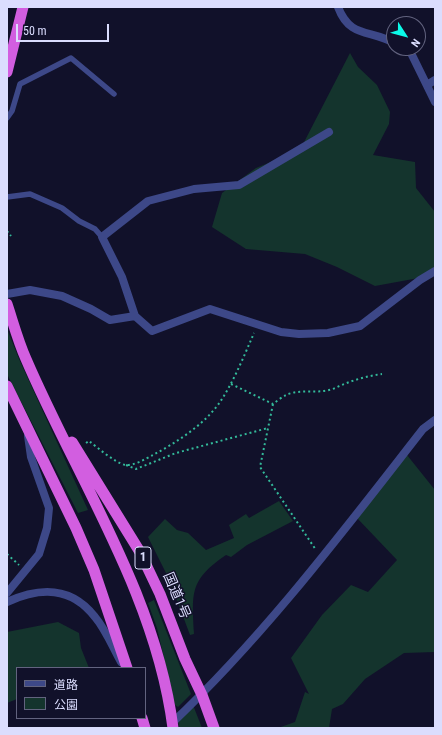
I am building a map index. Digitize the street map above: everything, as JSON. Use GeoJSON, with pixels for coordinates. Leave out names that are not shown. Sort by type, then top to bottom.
{"type":"FeatureCollection","features":[{"type":"Feature","properties":{"kind":"highway"},"geometry":{"type":"LineString","coordinates":[[7,72],[23,7]]}},
{"type":"Feature","properties":{"kind":"highway","name":"国道1号"},"geometry":{"type":"LineString","coordinates":[[7,304],[25,357],[146,615],[161,664],[172,725]]}},
{"type":"Feature","properties":{"kind":"highway"},"geometry":{"type":"LineString","coordinates":[[7,386],[76,528],[94,570],[126,667]]}},
{"type":"Feature","properties":{"kind":"highway","name":"国道1号"},"geometry":{"type":"LineString","coordinates":[[46,401],[140,552],[160,594],[184,659],[202,695],[214,728]]}},
{"type":"Feature","properties":{"kind":"street"},"geometry":{"type":"LineString","coordinates":[[338,7],[342,18],[359,32],[386,40]]}},
{"type":"Feature","properties":{"kind":"street"},"geometry":{"type":"LineString","coordinates":[[412,56],[435,102]]}},
{"type":"Feature","properties":{"kind":"street"},"geometry":{"type":"LineString","coordinates":[[427,85],[435,80]]}},
{"type":"Feature","properties":{"kind":"street"},"geometry":{"type":"LineString","coordinates":[[329,132],[239,185],[194,188],[148,201],[102,237],[122,277],[135,316],[152,331],[210,309],[281,332],[299,334],[328,333],[360,326],[420,280],[435,271]]}},
{"type":"Feature","properties":{"kind":"street"},"geometry":{"type":"LineString","coordinates":[[7,294],[30,290],[62,296],[91,308],[110,320],[135,316]]}},
{"type":"Feature","properties":{"kind":"street"},"geometry":{"type":"LineString","coordinates":[[172,725],[202,695],[322,558],[423,429],[435,420]]}},
{"type":"Feature","properties":{"kind":"street"},"geometry":{"type":"LineString","coordinates":[[7,593],[39,554],[47,528],[48,508],[31,457],[27,428]]}},
{"type":"Feature","properties":{"kind":"street"},"geometry":{"type":"LineString","coordinates":[[7,602],[43,590],[71,596],[84,605],[96,617],[125,667]]}},
{"type":"Feature","properties":{"kind":"lane"},"geometry":{"type":"LineString","coordinates":[[7,118],[12,112],[20,84],[71,58],[114,94]]}},
{"type":"Feature","properties":{"kind":"lane"},"geometry":{"type":"LineString","coordinates":[[7,197],[30,194],[62,208],[79,221],[95,229],[102,237]]}},
{"type":"Feature","properties":{"kind":"path"},"geometry":{"type":"LineString","coordinates":[[7,231],[11,236]]}},
{"type":"Feature","properties":{"kind":"path"},"geometry":{"type":"LineString","coordinates":[[124,464],[134,464],[166,448],[193,430],[219,403],[231,384],[258,325]]}},
{"type":"Feature","properties":{"kind":"path"},"geometry":{"type":"LineString","coordinates":[[322,558],[260,467],[273,404],[286,395],[297,392],[335,388],[340,384],[382,374]]}},
{"type":"Feature","properties":{"kind":"path"},"geometry":{"type":"LineString","coordinates":[[231,384],[273,404]]}},
{"type":"Feature","properties":{"kind":"path"},"geometry":{"type":"LineString","coordinates":[[76,448],[89,441],[105,454],[136,469],[176,453],[268,428]]}},
{"type":"Feature","properties":{"kind":"path"},"geometry":{"type":"LineString","coordinates":[[7,554],[20,566]]}},
{"type":"Feature","properties":{"kind":"green space"},"geometry":{"type":"Polygon","coordinates":[[[350,53],[358,67],[377,85],[390,112],[389,124],[373,155],[415,162],[416,188],[435,212],[435,272],[424,277],[375,286],[337,267],[305,254],[246,249],[212,227],[222,193],[256,168],[300,150],[350,53]]]}},
{"type":"Feature","properties":{"kind":"green space"},"geometry":{"type":"Polygon","coordinates":[[[7,329],[19,359],[88,510],[78,513],[7,374],[7,329]]]}},
{"type":"Feature","properties":{"kind":"green space"},"geometry":{"type":"Polygon","coordinates":[[[407,455],[435,490],[435,652],[404,653],[365,679],[343,704],[332,709],[329,728],[278,728],[295,722],[305,692],[309,694],[291,658],[322,615],[351,585],[368,592],[397,560],[357,518],[407,455]]]}},
{"type":"Feature","properties":{"kind":"green space"},"geometry":{"type":"Polygon","coordinates":[[[279,501],[293,521],[247,545],[231,557],[226,555],[205,572],[199,580],[195,588],[193,598],[194,634],[190,635],[169,579],[148,537],[165,519],[177,530],[188,533],[206,550],[234,538],[229,525],[246,514],[249,518],[279,501]]]}},
{"type":"Feature","properties":{"kind":"green space"},"geometry":{"type":"Polygon","coordinates":[[[154,600],[191,694],[178,707],[175,705],[157,628],[148,603],[154,600]]]}},
{"type":"Feature","properties":{"kind":"green space"},"geometry":{"type":"Polygon","coordinates":[[[58,622],[79,633],[81,648],[89,667],[16,667],[16,699],[7,703],[7,632],[58,622]]]}},
{"type":"Feature","properties":{"kind":"green space"},"geometry":{"type":"Polygon","coordinates":[[[193,705],[202,728],[179,728],[178,721],[193,705]]]}}]}
